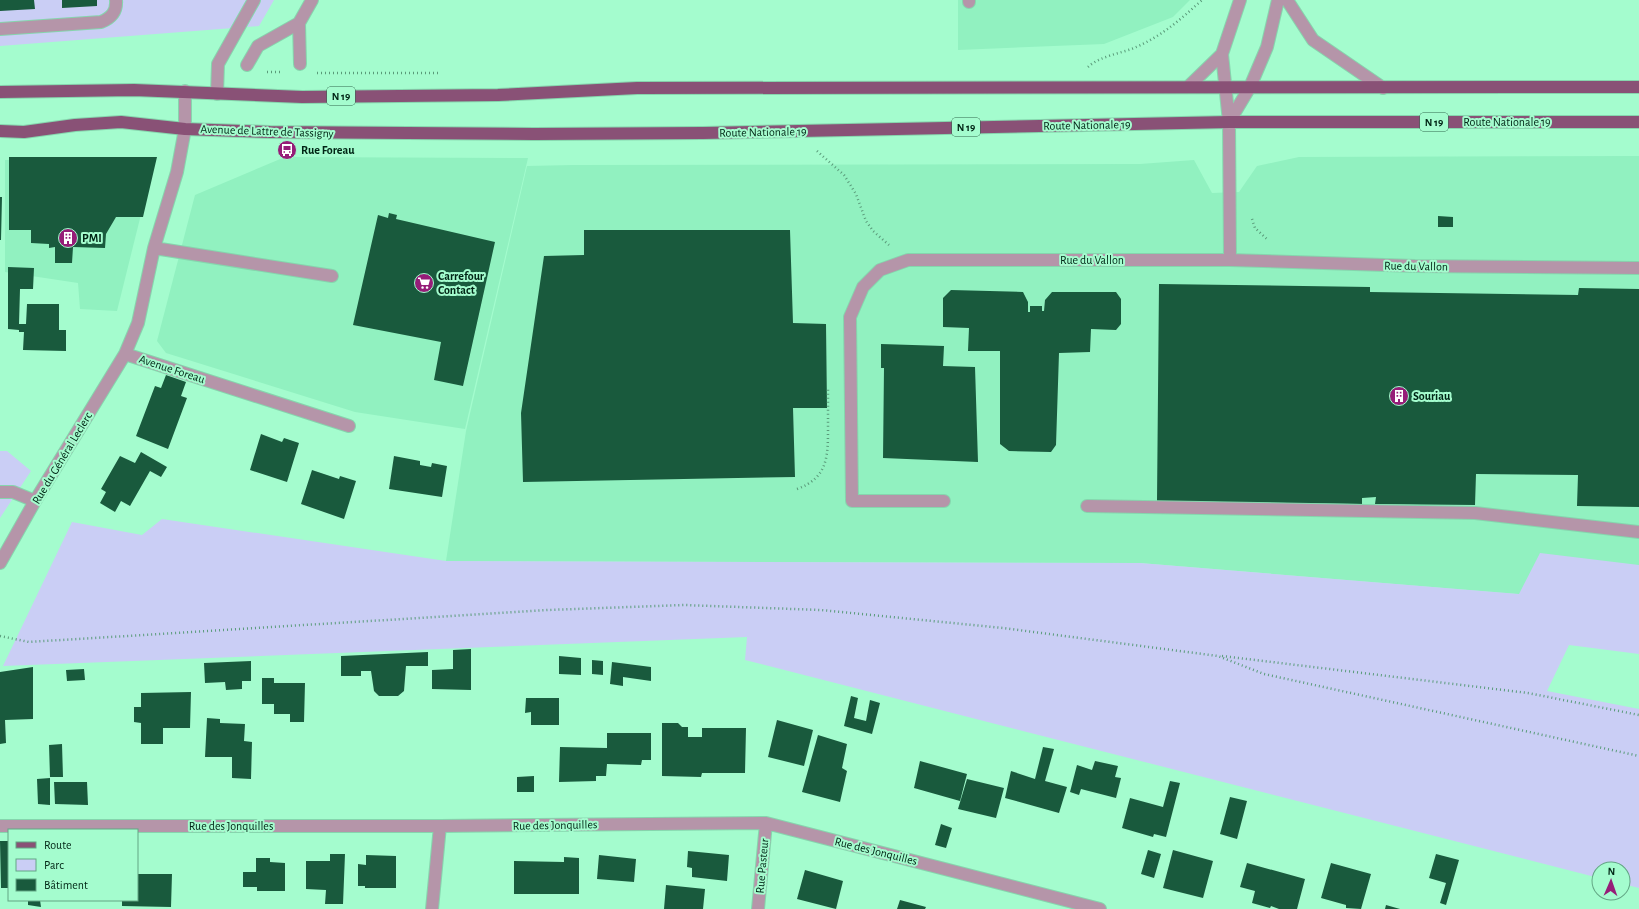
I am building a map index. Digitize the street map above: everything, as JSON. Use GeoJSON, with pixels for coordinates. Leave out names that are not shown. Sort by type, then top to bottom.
{"type":"FeatureCollection","features":[{"type":"Feature","properties":{"kind":"main road","name":"N 19"},"geometry":{"type":"LineString","coordinates":[[0,92],[134,90],[302,97],[498,95],[637,88],[1639,87]]}},
{"type":"Feature","properties":{"kind":"main road","name":"Avenue de Lattre de Tassigny"},"geometry":{"type":"LineString","coordinates":[[0,131],[24,132],[75,125],[121,122],[185,128],[270,132],[534,134]]}},
{"type":"Feature","properties":{"kind":"main road","name":"Route Nationale 19"},"geometry":{"type":"LineString","coordinates":[[534,134],[703,133],[1229,122],[1639,122]]}},
{"type":"Feature","properties":{"kind":"street"},"geometry":{"type":"LineString","coordinates":[[0,29],[100,22],[109,19],[116,8],[116,0]]}},
{"type":"Feature","properties":{"kind":"street"},"geometry":{"type":"LineString","coordinates":[[217,94],[218,64],[254,0]]}},
{"type":"Feature","properties":{"kind":"street"},"geometry":{"type":"LineString","coordinates":[[300,64],[299,23],[312,0]]}},
{"type":"Feature","properties":{"kind":"street"},"geometry":{"type":"LineString","coordinates":[[1230,260],[1229,122],[1222,54],[1240,0]]}},
{"type":"Feature","properties":{"kind":"street"},"geometry":{"type":"LineString","coordinates":[[1229,122],[1250,87],[1267,47],[1278,0]]}},
{"type":"Feature","properties":{"kind":"street"},"geometry":{"type":"LineString","coordinates":[[1287,0],[1313,40],[1383,88]]}},
{"type":"Feature","properties":{"kind":"street"},"geometry":{"type":"LineString","coordinates":[[248,65],[258,46],[299,23]]}},
{"type":"Feature","properties":{"kind":"street"},"geometry":{"type":"LineString","coordinates":[[1188,87],[1222,54]]}},
{"type":"Feature","properties":{"kind":"street","name":"Avenue Foreau"},"geometry":{"type":"LineString","coordinates":[[185,91],[185,128],[177,172],[154,248],[138,323],[125,354],[350,426]]}},
{"type":"Feature","properties":{"kind":"street"},"geometry":{"type":"LineString","coordinates":[[154,248],[332,276]]}},
{"type":"Feature","properties":{"kind":"street","name":"Rue du Vallon"},"geometry":{"type":"LineString","coordinates":[[944,502],[852,500],[850,317],[863,287],[880,270],[908,260],[1230,260],[1415,266],[1639,268]]}},
{"type":"Feature","properties":{"kind":"street","name":"Rue du Général Leclerc"},"geometry":{"type":"LineString","coordinates":[[0,563],[35,501],[125,354]]}},
{"type":"Feature","properties":{"kind":"street"},"geometry":{"type":"LineString","coordinates":[[0,492],[13,492],[35,501]]}},
{"type":"Feature","properties":{"kind":"street"},"geometry":{"type":"LineString","coordinates":[[1087,506],[1475,513],[1639,532]]}},
{"type":"Feature","properties":{"kind":"street","name":"Rue des Jonquilles"},"geometry":{"type":"LineString","coordinates":[[0,826],[440,826],[766,823],[1100,909]]}},
{"type":"Feature","properties":{"kind":"street","name":"Rue Pasteur"},"geometry":{"type":"LineString","coordinates":[[758,909],[766,823]]}},
{"type":"Feature","properties":{"kind":"street"},"geometry":{"type":"LineString","coordinates":[[432,909],[440,826]]}},
{"type":"Feature","properties":{"kind":"path"},"geometry":{"type":"LineString","coordinates":[[0,636],[29,642],[540,611],[684,605],[821,610],[909,618],[1528,693],[1639,715]]}},
{"type":"Feature","properties":{"kind":"path"},"geometry":{"type":"LineString","coordinates":[[1218,656],[1264,674],[1639,756]]}},
{"type":"Feature","properties":{"kind":"shaded area"},"geometry":{"type":"Polygon","coordinates":[[[958,0],[1190,0],[1173,17],[1104,44],[958,50],[958,0]]]}},
{"type":"Feature","properties":{"kind":"shaded area"},"geometry":{"type":"Polygon","coordinates":[[[1639,156],[1639,604],[1140,563],[446,561],[466,431],[527,166],[1140,164],[1194,160],[1212,193],[1239,192],[1257,166],[1299,157],[1639,156]]]}},
{"type":"Feature","properties":{"kind":"shaded area"},"geometry":{"type":"Polygon","coordinates":[[[285,157],[528,158],[465,429],[355,412],[166,353],[157,341],[195,195],[285,157]]]}},
{"type":"Feature","properties":{"kind":"shaded area"},"geometry":{"type":"Polygon","coordinates":[[[155,158],[117,311],[80,309],[78,283],[5,272],[5,160],[155,158]]]}},
{"type":"Feature","properties":{"kind":"green space"},"geometry":{"type":"Polygon","coordinates":[[[0,0],[274,0],[259,26],[0,46],[0,0]]]}},
{"type":"Feature","properties":{"kind":"green space"},"geometry":{"type":"Polygon","coordinates":[[[0,451],[7,451],[31,471],[0,518],[0,451]]]}},
{"type":"Feature","properties":{"kind":"green space"},"geometry":{"type":"Polygon","coordinates":[[[162,519],[446,561],[1140,563],[1519,594],[1540,553],[1639,565],[1639,654],[1569,645],[1547,691],[1639,709],[1639,888],[1631,886],[1631,861],[1591,861],[1591,876],[745,660],[747,637],[3,666],[72,522],[142,535],[162,519]]]}},
{"type":"Feature","properties":{"kind":"building"},"geometry":{"type":"Polygon","coordinates":[[[0,0],[34,0],[35,9],[0,11],[0,0]]]}},
{"type":"Feature","properties":{"kind":"building"},"geometry":{"type":"Polygon","coordinates":[[[62,0],[97,0],[97,6],[62,8],[62,0]]]}},
{"type":"Feature","properties":{"kind":"building"},"geometry":{"type":"Polygon","coordinates":[[[9,157],[157,157],[143,217],[116,217],[106,234],[105,248],[73,247],[72,263],[55,263],[55,247],[49,248],[49,244],[31,243],[31,230],[9,230],[9,157]]]}},
{"type":"Feature","properties":{"kind":"building"},"geometry":{"type":"Polygon","coordinates":[[[0,197],[2,197],[1,240],[0,240],[0,197]]]}},
{"type":"Feature","properties":{"kind":"building","name":"Carrefour Contact"},"geometry":{"type":"Polygon","coordinates":[[[389,213],[397,215],[396,219],[495,242],[463,386],[434,380],[441,342],[353,325],[378,215],[388,218],[389,213]]]}},
{"type":"Feature","properties":{"kind":"building"},"geometry":{"type":"Polygon","coordinates":[[[1438,216],[1453,217],[1453,227],[1438,227],[1438,216]]]}},
{"type":"Feature","properties":{"kind":"building"},"geometry":{"type":"Polygon","coordinates":[[[584,230],[790,230],[793,323],[826,324],[827,408],[793,408],[795,477],[523,482],[521,413],[544,256],[584,255],[584,230]]]}},
{"type":"Feature","properties":{"kind":"building"},"geometry":{"type":"Polygon","coordinates":[[[8,267],[34,268],[33,289],[20,289],[19,324],[26,324],[27,304],[59,304],[59,330],[66,330],[66,351],[23,350],[24,332],[8,329],[8,267]]]}},
{"type":"Feature","properties":{"kind":"building","name":"Souriau"},"geometry":{"type":"Polygon","coordinates":[[[1159,284],[1370,287],[1370,292],[1578,295],[1579,288],[1639,289],[1639,507],[1577,506],[1578,475],[1476,474],[1475,505],[1375,504],[1376,497],[1362,498],[1362,504],[1157,501],[1159,284]]]}},
{"type":"Feature","properties":{"kind":"building"},"geometry":{"type":"Polygon","coordinates":[[[951,290],[1023,292],[1028,302],[1028,312],[1030,312],[1030,306],[1042,306],[1042,311],[1044,311],[1045,300],[1052,292],[1116,292],[1121,299],[1121,324],[1116,330],[1091,329],[1090,352],[1059,353],[1056,445],[1051,452],[1009,451],[1000,444],[1000,351],[968,351],[969,328],[943,327],[943,298],[951,290]]]}},
{"type":"Feature","properties":{"kind":"building"},"geometry":{"type":"Polygon","coordinates":[[[881,344],[944,346],[943,366],[975,367],[978,462],[883,458],[884,368],[881,368],[881,344]]]}},
{"type":"Feature","properties":{"kind":"building"},"geometry":{"type":"Polygon","coordinates":[[[166,375],[186,382],[181,396],[187,398],[168,449],[136,436],[155,386],[161,388],[166,375]]]}},
{"type":"Feature","properties":{"kind":"building"},"geometry":{"type":"Polygon","coordinates":[[[261,434],[282,442],[284,438],[299,443],[287,482],[250,470],[261,434]]]}},
{"type":"Feature","properties":{"kind":"building"},"geometry":{"type":"Polygon","coordinates":[[[141,452],[167,467],[161,477],[150,471],[130,506],[121,501],[115,512],[100,503],[106,492],[101,489],[120,456],[135,463],[141,452]]]}},
{"type":"Feature","properties":{"kind":"building"},"geometry":{"type":"Polygon","coordinates":[[[394,456],[420,461],[420,465],[431,467],[432,463],[447,466],[442,497],[389,489],[394,456]]]}},
{"type":"Feature","properties":{"kind":"building"},"geometry":{"type":"Polygon","coordinates":[[[312,470],[339,479],[340,476],[356,481],[344,519],[301,504],[312,470]]]}},
{"type":"Feature","properties":{"kind":"building"},"geometry":{"type":"Polygon","coordinates":[[[471,649],[471,690],[432,689],[432,670],[453,669],[453,650],[471,649]]]}},
{"type":"Feature","properties":{"kind":"building"},"geometry":{"type":"Polygon","coordinates":[[[428,652],[428,666],[406,666],[404,691],[398,696],[379,696],[374,691],[371,671],[361,671],[361,676],[341,676],[341,656],[428,652]]]}},
{"type":"Feature","properties":{"kind":"building"},"geometry":{"type":"Polygon","coordinates":[[[559,656],[581,658],[581,675],[559,674],[559,656]]]}},
{"type":"Feature","properties":{"kind":"building"},"geometry":{"type":"Polygon","coordinates":[[[592,660],[603,661],[603,675],[592,674],[592,660]]]}},
{"type":"Feature","properties":{"kind":"building"},"geometry":{"type":"Polygon","coordinates":[[[251,661],[251,681],[242,681],[242,689],[226,690],[225,682],[205,683],[204,663],[251,661]]]}},
{"type":"Feature","properties":{"kind":"building"},"geometry":{"type":"Polygon","coordinates":[[[612,662],[651,667],[651,681],[623,677],[623,686],[610,684],[612,662]]]}},
{"type":"Feature","properties":{"kind":"building"},"geometry":{"type":"Polygon","coordinates":[[[33,667],[33,719],[5,720],[6,743],[0,744],[0,672],[33,667]]]}},
{"type":"Feature","properties":{"kind":"building"},"geometry":{"type":"Polygon","coordinates":[[[84,669],[85,680],[67,681],[66,670],[84,669]]]}},
{"type":"Feature","properties":{"kind":"building"},"geometry":{"type":"Polygon","coordinates":[[[262,678],[274,678],[274,683],[305,683],[304,722],[290,722],[290,714],[274,714],[274,704],[262,704],[262,678]]]}},
{"type":"Feature","properties":{"kind":"building"},"geometry":{"type":"Polygon","coordinates":[[[191,692],[190,728],[163,728],[163,744],[141,744],[141,723],[134,722],[134,707],[141,707],[141,693],[191,692]]]}},
{"type":"Feature","properties":{"kind":"building"},"geometry":{"type":"Polygon","coordinates":[[[851,696],[858,698],[854,718],[866,721],[870,700],[880,703],[872,734],[844,726],[851,696]]]}},
{"type":"Feature","properties":{"kind":"building"},"geometry":{"type":"Polygon","coordinates":[[[526,698],[559,698],[559,725],[531,725],[531,712],[525,713],[526,698]]]}},
{"type":"Feature","properties":{"kind":"building"},"geometry":{"type":"Polygon","coordinates":[[[207,718],[220,719],[220,723],[245,724],[244,741],[252,742],[251,779],[232,778],[232,757],[205,757],[207,718]]]}},
{"type":"Feature","properties":{"kind":"building"},"geometry":{"type":"Polygon","coordinates":[[[777,720],[813,730],[804,766],[768,757],[777,720]]]}},
{"type":"Feature","properties":{"kind":"building"},"geometry":{"type":"Polygon","coordinates":[[[662,723],[678,723],[682,727],[688,727],[688,737],[702,737],[702,728],[746,728],[745,773],[702,773],[701,777],[662,776],[662,723]]]}},
{"type":"Feature","properties":{"kind":"building"},"geometry":{"type":"Polygon","coordinates":[[[607,733],[651,733],[651,760],[642,760],[641,765],[607,764],[606,776],[596,776],[596,781],[559,782],[560,747],[607,748],[607,733]]]}},
{"type":"Feature","properties":{"kind":"building"},"geometry":{"type":"Polygon","coordinates":[[[818,735],[847,744],[842,768],[847,771],[840,802],[802,792],[818,735]]]}},
{"type":"Feature","properties":{"kind":"building"},"geometry":{"type":"Polygon","coordinates":[[[62,744],[63,777],[50,777],[49,745],[62,744]]]}},
{"type":"Feature","properties":{"kind":"building"},"geometry":{"type":"Polygon","coordinates":[[[1043,747],[1054,749],[1045,781],[1067,787],[1059,813],[1005,798],[1011,771],[1035,779],[1043,747]]]}},
{"type":"Feature","properties":{"kind":"building"},"geometry":{"type":"Polygon","coordinates":[[[920,761],[967,774],[960,801],[914,788],[920,761]]]}},
{"type":"Feature","properties":{"kind":"building"},"geometry":{"type":"Polygon","coordinates":[[[1095,761],[1118,766],[1115,777],[1121,778],[1116,798],[1081,789],[1079,795],[1070,792],[1077,765],[1092,770],[1095,761]]]}},
{"type":"Feature","properties":{"kind":"building"},"geometry":{"type":"Polygon","coordinates":[[[534,776],[534,792],[517,792],[517,777],[534,776]]]}},
{"type":"Feature","properties":{"kind":"building"},"geometry":{"type":"Polygon","coordinates":[[[50,778],[50,805],[38,804],[37,779],[50,778]]]}},
{"type":"Feature","properties":{"kind":"building"},"geometry":{"type":"Polygon","coordinates":[[[967,779],[1004,788],[996,818],[958,809],[967,779]]]}},
{"type":"Feature","properties":{"kind":"building"},"geometry":{"type":"Polygon","coordinates":[[[1170,781],[1180,783],[1166,837],[1154,834],[1153,837],[1122,828],[1130,798],[1163,807],[1170,781]]]}},
{"type":"Feature","properties":{"kind":"building"},"geometry":{"type":"Polygon","coordinates":[[[54,782],[87,782],[88,805],[55,804],[54,782]]]}},
{"type":"Feature","properties":{"kind":"building"},"geometry":{"type":"Polygon","coordinates":[[[1230,797],[1247,801],[1237,839],[1220,834],[1230,797]]]}},
{"type":"Feature","properties":{"kind":"building"},"geometry":{"type":"Polygon","coordinates":[[[941,824],[952,828],[946,848],[935,845],[941,824]]]}},
{"type":"Feature","properties":{"kind":"building"},"geometry":{"type":"Polygon","coordinates":[[[0,841],[8,841],[8,888],[1,888],[0,841]]]}},
{"type":"Feature","properties":{"kind":"building"},"geometry":{"type":"Polygon","coordinates":[[[1148,850],[1161,854],[1154,878],[1141,874],[1148,850]]]}},
{"type":"Feature","properties":{"kind":"building"},"geometry":{"type":"Polygon","coordinates":[[[1173,850],[1213,861],[1203,898],[1163,888],[1173,850]]]}},
{"type":"Feature","properties":{"kind":"building"},"geometry":{"type":"Polygon","coordinates":[[[688,851],[729,855],[727,881],[692,877],[692,868],[687,867],[688,851]]]}},
{"type":"Feature","properties":{"kind":"building"},"geometry":{"type":"Polygon","coordinates":[[[330,854],[345,854],[343,904],[325,904],[326,890],[306,889],[306,861],[330,861],[330,854]]]}},
{"type":"Feature","properties":{"kind":"building"},"geometry":{"type":"Polygon","coordinates":[[[1436,854],[1459,860],[1446,905],[1440,903],[1446,883],[1429,878],[1436,854]]]}},
{"type":"Feature","properties":{"kind":"building"},"geometry":{"type":"Polygon","coordinates":[[[366,855],[396,856],[396,888],[365,888],[365,886],[358,886],[358,864],[366,865],[366,855]]]}},
{"type":"Feature","properties":{"kind":"building"},"geometry":{"type":"Polygon","coordinates":[[[599,855],[636,859],[634,882],[597,879],[599,855]]]}},
{"type":"Feature","properties":{"kind":"building"},"geometry":{"type":"Polygon","coordinates":[[[564,857],[579,858],[579,894],[514,894],[514,861],[564,862],[564,857]]]}},
{"type":"Feature","properties":{"kind":"building"},"geometry":{"type":"Polygon","coordinates":[[[256,858],[270,858],[270,862],[285,863],[285,891],[257,891],[257,887],[243,887],[243,872],[256,872],[256,858]]]}},
{"type":"Feature","properties":{"kind":"building"},"geometry":{"type":"Polygon","coordinates":[[[1247,863],[1305,879],[1297,909],[1279,909],[1271,906],[1270,908],[1252,903],[1255,891],[1240,887],[1247,863]]]}},
{"type":"Feature","properties":{"kind":"building"},"geometry":{"type":"Polygon","coordinates":[[[1331,863],[1371,874],[1361,909],[1346,908],[1346,905],[1321,898],[1331,863]]]}},
{"type":"Feature","properties":{"kind":"building"},"geometry":{"type":"Polygon","coordinates":[[[805,870],[843,881],[836,909],[797,899],[805,870]]]}},
{"type":"Feature","properties":{"kind":"building"},"geometry":{"type":"Polygon","coordinates":[[[138,874],[172,874],[171,907],[122,906],[122,901],[138,901],[138,874]]]}},
{"type":"Feature","properties":{"kind":"building"},"geometry":{"type":"Polygon","coordinates":[[[666,885],[705,889],[703,909],[664,909],[666,885]]]}},
{"type":"Feature","properties":{"kind":"building"},"geometry":{"type":"Polygon","coordinates":[[[900,900],[926,907],[925,909],[897,909],[900,900]]]}},
{"type":"Feature","properties":{"kind":"building"},"geometry":{"type":"Polygon","coordinates":[[[28,901],[40,901],[41,907],[28,905],[28,901]]]}},
{"type":"Feature","properties":{"kind":"building"},"geometry":{"type":"Polygon","coordinates":[[[1386,905],[1400,909],[1385,909],[1386,905]]]}},
{"type":"Feature","properties":{"kind":"place","name":"Rue Foreau"},"geometry":{"type":"Point","coordinates":[287,150]}},
{"type":"Feature","properties":{"kind":"place","name":"PMI"},"geometry":{"type":"Point","coordinates":[68,238]}},
{"type":"Feature","properties":{"kind":"place","name":"Carrefour Contact"},"geometry":{"type":"Point","coordinates":[424,283]}},
{"type":"Feature","properties":{"kind":"place","name":"Souriau"},"geometry":{"type":"Point","coordinates":[1399,396]}}]}
